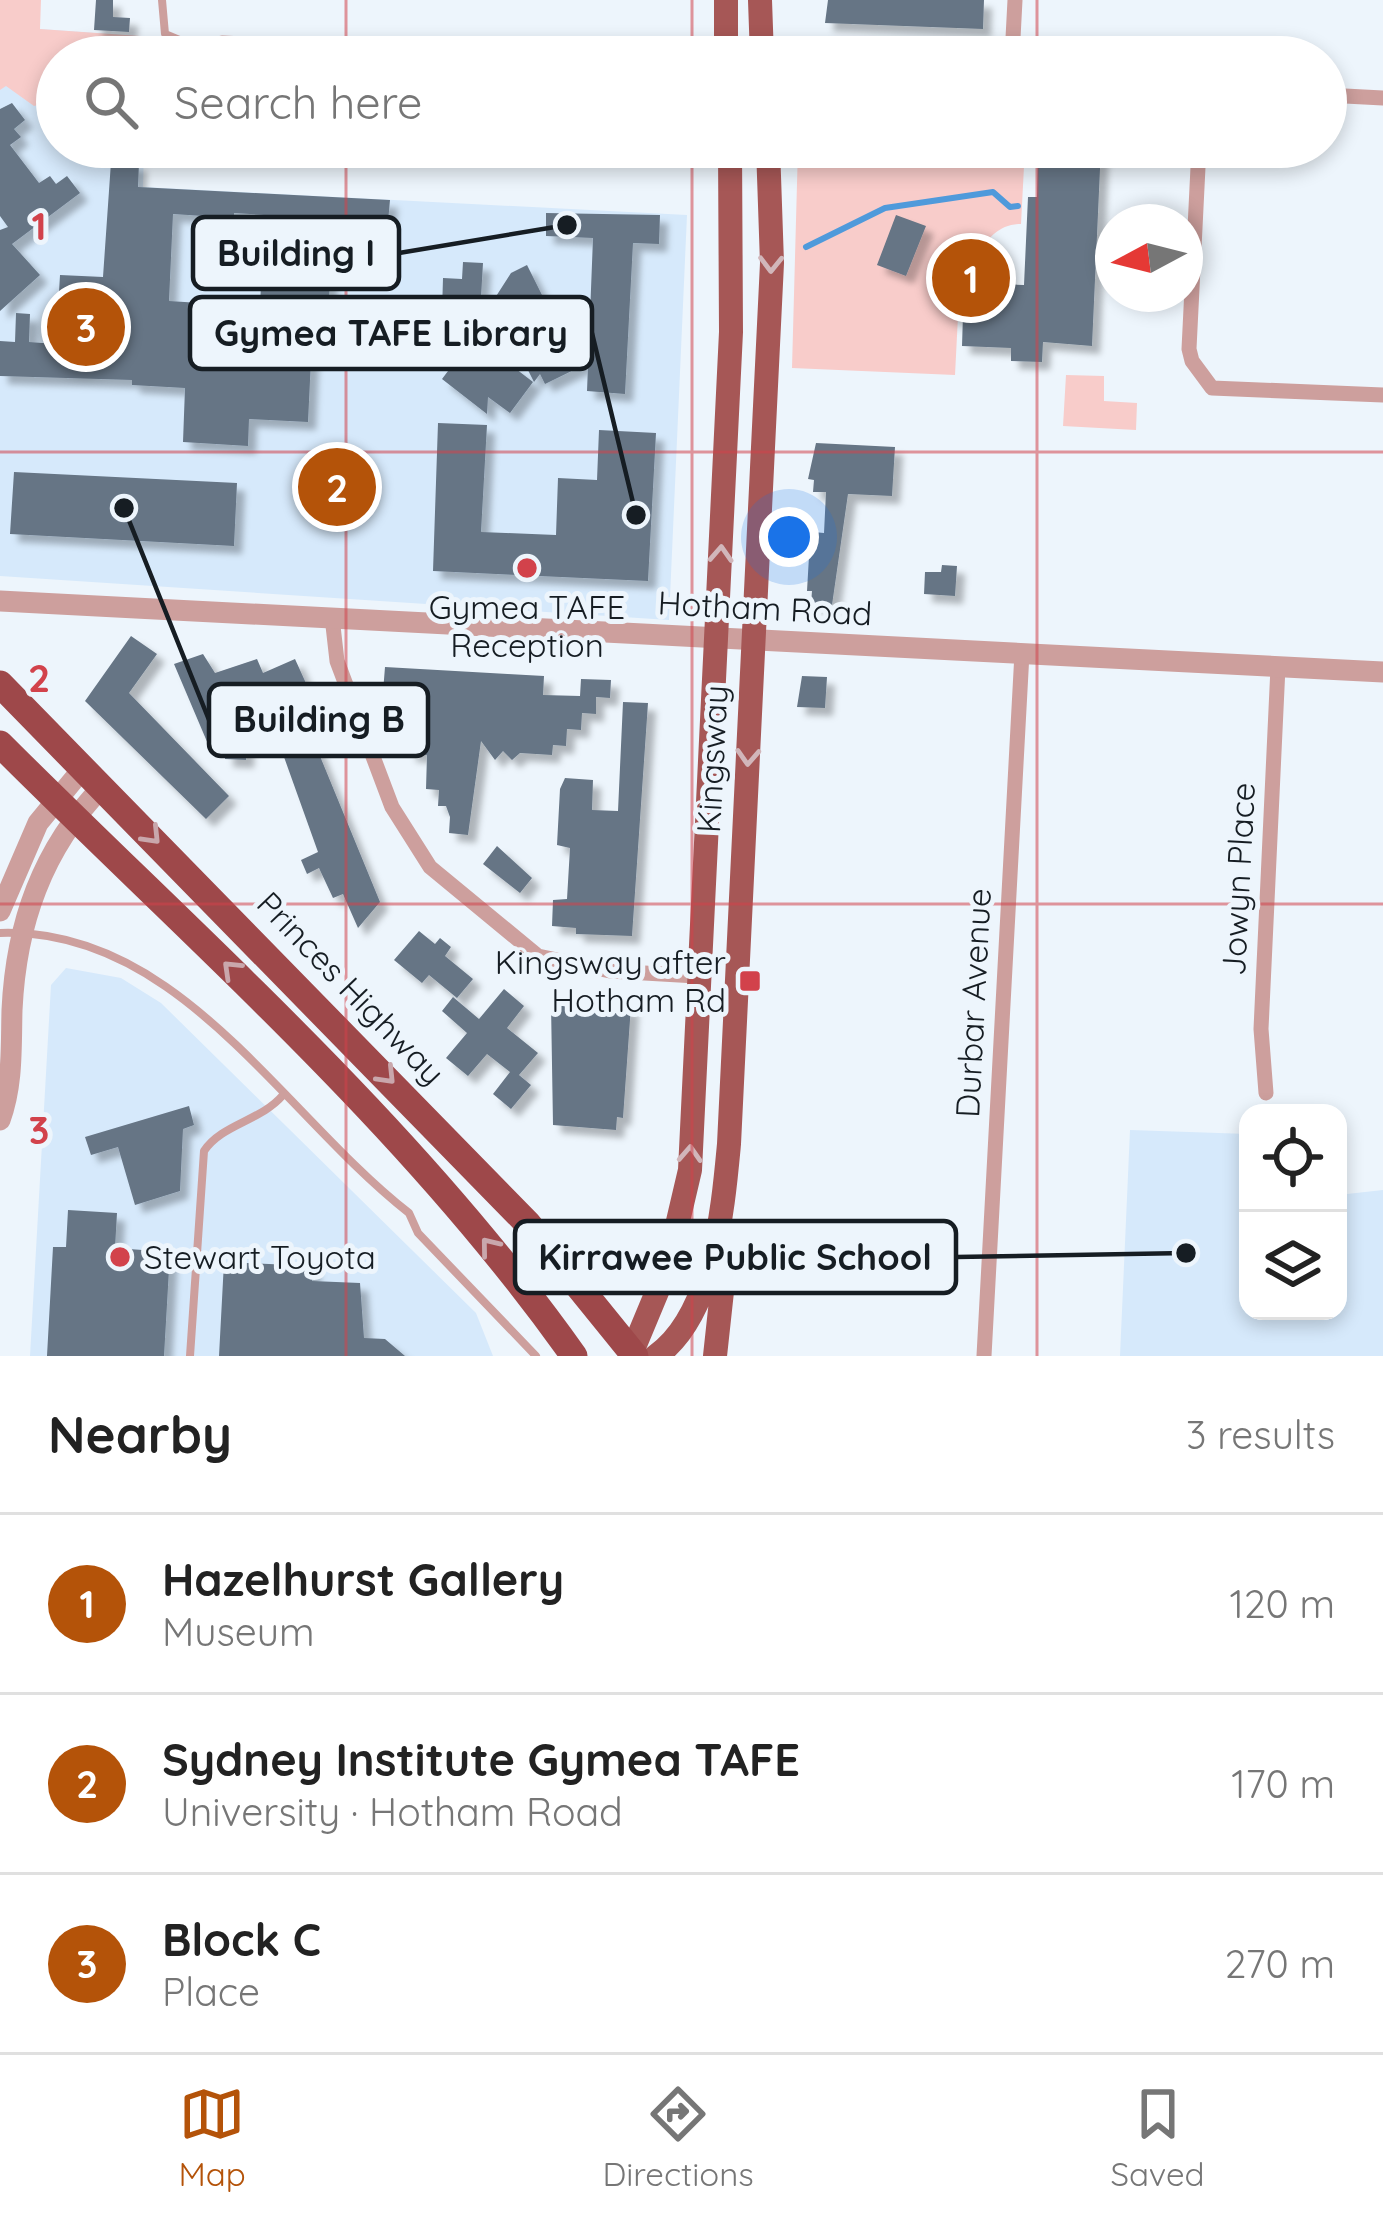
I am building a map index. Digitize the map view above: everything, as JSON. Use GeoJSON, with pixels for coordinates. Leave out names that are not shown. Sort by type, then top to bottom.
{"type":"FeatureCollection","features":[{"type":"Feature","properties":{"kind":"highway","name":"Princes Highway"},"geometry":{"type":"LineString","coordinates":[[0,684],[535,1233],[639,1355]]}},
{"type":"Feature","properties":{"kind":"highway","name":"Princes Highway"},"geometry":{"type":"LineString","coordinates":[[0,744],[316,1050],[442,1188],[568,1347]]}},
{"type":"Feature","properties":{"kind":"highway"},"geometry":{"type":"LineString","coordinates":[[568,1347],[590,1356]]}},
{"type":"Feature","properties":{"kind":"main road"},"geometry":{"type":"LineString","coordinates":[[726,0],[726,36]]}},
{"type":"Feature","properties":{"kind":"main road"},"geometry":{"type":"LineString","coordinates":[[760,0],[761,36]]}},
{"type":"Feature","properties":{"kind":"main road","name":"Kingsway"},"geometry":{"type":"LineString","coordinates":[[639,1355],[667,1268],[690,1169],[731,332],[730,168]]}},
{"type":"Feature","properties":{"kind":"main road","name":"Kingsway"},"geometry":{"type":"LineString","coordinates":[[639,1355],[676,1337],[696,1300],[710,1254],[729,1144],[772,263],[769,168]]}},
{"type":"Feature","properties":{"kind":"main road"},"geometry":{"type":"LineString","coordinates":[[715,1356],[732,1207],[729,1144]]}},
{"type":"Feature","properties":{"kind":"main road"},"geometry":{"type":"LineString","coordinates":[[535,1233],[620,1281],[648,1281],[667,1268]]}},
{"type":"Feature","properties":{"kind":"street"},"geometry":{"type":"LineString","coordinates":[[1013,36],[1015,0]]}},
{"type":"Feature","properties":{"kind":"street"},"geometry":{"type":"LineString","coordinates":[[1347,96],[1383,98]]}},
{"type":"Feature","properties":{"kind":"street"},"geometry":{"type":"LineString","coordinates":[[1198,168],[1189,349],[1200,374],[1212,388],[1383,395]]}},
{"type":"Feature","properties":{"kind":"street","name":"Hotham Road"},"geometry":{"type":"LineString","coordinates":[[0,601],[1383,672]]}},
{"type":"Feature","properties":{"kind":"street"},"geometry":{"type":"LineString","coordinates":[[332,617],[338,662],[392,807],[430,867],[538,956],[610,971],[696,976]]}},
{"type":"Feature","properties":{"kind":"street","name":"Durbar Avenue"},"geometry":{"type":"LineString","coordinates":[[984,1356],[1022,653]]}},
{"type":"Feature","properties":{"kind":"street","name":"Jowyn Place"},"geometry":{"type":"LineString","coordinates":[[1266,1093],[1261,1029],[1278,667]]}},
{"type":"Feature","properties":{"kind":"street"},"geometry":{"type":"LineString","coordinates":[[0,910],[38,823],[64,808],[94,777]]}},
{"type":"Feature","properties":{"kind":"street"},"geometry":{"type":"LineString","coordinates":[[0,1120],[8,1099],[10,933],[53,850],[64,808]]}},
{"type":"Feature","properties":{"kind":"lane"},"geometry":{"type":"LineString","coordinates":[[162,0],[161,20],[168,36]]}},
{"type":"Feature","properties":{"kind":"lane"},"geometry":{"type":"LineString","coordinates":[[10,933],[97,947],[142,967],[410,1213],[418,1233],[536,1356]]}},
{"type":"Feature","properties":{"kind":"lane"},"geometry":{"type":"LineString","coordinates":[[190,1356],[204,1151],[214,1139],[270,1110],[283,1094]]}},
{"type":"Feature","properties":{"kind":"shaded area"},"geometry":{"type":"Polygon","coordinates":[[[0,0],[40,29],[135,36],[36,36],[36,168],[143,168],[143,187],[687,215],[669,620],[0,576],[0,0]]]}},
{"type":"Feature","properties":{"kind":"shaded area"},"geometry":{"type":"Polygon","coordinates":[[[0,0],[41,0],[40,29],[140,36],[36,36],[36,105],[6,86],[0,90],[0,0]]]}},
{"type":"Feature","properties":{"kind":"shaded area"},"geometry":{"type":"Polygon","coordinates":[[[797,168],[1024,168],[1021,224],[994,234],[979,257],[975,277],[960,277],[955,375],[792,368],[797,168]]]}},
{"type":"Feature","properties":{"kind":"shaded area"},"geometry":{"type":"Polygon","coordinates":[[[1066,375],[1104,376],[1104,401],[1137,403],[1136,430],[1063,426],[1066,375]]]}},
{"type":"Feature","properties":{"kind":"shaded area"},"geometry":{"type":"Polygon","coordinates":[[[66,968],[121,978],[161,1003],[476,1313],[493,1356],[30,1356],[51,985],[66,968]]]}},
{"type":"Feature","properties":{"kind":"shaded area"},"geometry":{"type":"Polygon","coordinates":[[[1130,1130],[1239,1134],[1239,1320],[1347,1320],[1347,1194],[1383,1190],[1383,1356],[1120,1356],[1130,1130]]]}},
{"type":"Feature","properties":{"kind":"building"},"geometry":{"type":"Polygon","coordinates":[[[96,0],[113,0],[113,17],[130,18],[129,32],[94,30],[96,0]]]}},
{"type":"Feature","properties":{"kind":"building"},"geometry":{"type":"Polygon","coordinates":[[[828,0],[984,0],[983,29],[825,23],[828,0]]]}},
{"type":"Feature","properties":{"kind":"building"},"geometry":{"type":"Polygon","coordinates":[[[12,103],[25,120],[14,129],[21,137],[10,145],[39,183],[50,176],[56,184],[67,176],[80,193],[12,244],[40,275],[0,311],[0,230],[8,227],[0,216],[0,109],[12,103]]]}},
{"type":"Feature","properties":{"kind":"building"},"geometry":{"type":"Polygon","coordinates":[[[111,168],[139,168],[138,187],[390,200],[388,222],[334,219],[329,298],[314,297],[308,422],[249,419],[248,446],[183,442],[185,388],[132,385],[132,380],[0,376],[0,341],[15,342],[16,313],[30,314],[29,342],[56,344],[60,275],[103,277],[111,168]],[[173,214],[169,301],[260,307],[264,215],[173,214]]]}},
{"type":"Feature","properties":{"kind":"building"},"geometry":{"type":"Polygon","coordinates":[[[1038,168],[1100,168],[1092,346],[1043,342],[1042,362],[1011,361],[1011,348],[962,346],[964,283],[1024,285],[1028,197],[1037,197],[1038,168]]]}},
{"type":"Feature","properties":{"kind":"building"},"geometry":{"type":"Polygon","coordinates":[[[546,213],[660,215],[659,244],[633,243],[625,394],[587,391],[593,238],[546,236],[546,213]]]}},
{"type":"Feature","properties":{"kind":"building"},"geometry":{"type":"Polygon","coordinates":[[[896,215],[926,226],[906,276],[877,265],[896,215]]]}},
{"type":"Feature","properties":{"kind":"building"},"geometry":{"type":"Polygon","coordinates":[[[463,262],[483,263],[481,297],[461,296],[459,325],[533,382],[510,413],[488,397],[487,414],[442,379],[451,367],[427,349],[455,313],[442,312],[443,278],[462,279],[463,262]]]}},
{"type":"Feature","properties":{"kind":"building"},"geometry":{"type":"Polygon","coordinates":[[[527,265],[553,317],[562,316],[586,364],[545,384],[540,374],[534,382],[493,301],[511,273],[527,265]]]}},
{"type":"Feature","properties":{"kind":"building"},"geometry":{"type":"Polygon","coordinates":[[[438,423],[487,425],[481,532],[556,535],[558,478],[597,480],[599,430],[656,433],[648,581],[433,571],[438,423]]]}},
{"type":"Feature","properties":{"kind":"building"},"geometry":{"type":"Polygon","coordinates":[[[816,443],[895,447],[892,496],[848,494],[832,605],[811,604],[812,591],[807,591],[810,539],[813,532],[824,533],[826,492],[813,492],[814,480],[808,479],[816,443]]]}},
{"type":"Feature","properties":{"kind":"building"},"geometry":{"type":"Polygon","coordinates":[[[14,472],[237,483],[234,546],[10,534],[14,472]]]}},
{"type":"Feature","properties":{"kind":"building"},"geometry":{"type":"Polygon","coordinates":[[[942,565],[957,566],[955,596],[924,594],[925,572],[941,572],[942,565]]]}},
{"type":"Feature","properties":{"kind":"building"},"geometry":{"type":"Polygon","coordinates":[[[131,636],[157,654],[129,693],[229,796],[206,819],[85,701],[131,636]]]}},
{"type":"Feature","properties":{"kind":"building"},"geometry":{"type":"Polygon","coordinates":[[[203,654],[215,673],[257,659],[263,673],[295,659],[329,734],[305,745],[298,730],[308,726],[297,701],[290,704],[287,696],[255,710],[261,725],[247,731],[246,760],[225,759],[226,736],[208,744],[174,664],[203,654]]]}},
{"type":"Feature","properties":{"kind":"building"},"geometry":{"type":"Polygon","coordinates":[[[385,667],[544,676],[543,695],[580,696],[581,679],[611,680],[610,698],[596,697],[596,714],[582,713],[581,730],[567,729],[566,746],[553,745],[552,755],[520,753],[512,760],[503,751],[495,760],[481,741],[468,835],[449,833],[446,806],[438,806],[439,790],[426,789],[427,755],[408,754],[409,744],[403,743],[405,710],[391,709],[392,692],[383,692],[385,667]]]}},
{"type":"Feature","properties":{"kind":"building"},"geometry":{"type":"Polygon","coordinates":[[[802,676],[827,677],[825,708],[797,707],[802,676]]]}},
{"type":"Feature","properties":{"kind":"building"},"geometry":{"type":"Polygon","coordinates":[[[623,702],[648,703],[632,936],[576,934],[576,928],[552,926],[553,900],[567,899],[570,848],[557,845],[560,789],[565,778],[593,780],[592,810],[618,811],[623,702]]]}},
{"type":"Feature","properties":{"kind":"building"},"geometry":{"type":"Polygon","coordinates":[[[315,744],[380,902],[358,928],[343,894],[333,898],[319,868],[307,874],[301,860],[318,852],[284,757],[315,744]]]}},
{"type":"Feature","properties":{"kind":"building"},"geometry":{"type":"Polygon","coordinates":[[[497,846],[532,878],[520,893],[483,864],[497,846]]]}},
{"type":"Feature","properties":{"kind":"building"},"geometry":{"type":"Polygon","coordinates":[[[419,931],[435,944],[440,938],[451,947],[445,956],[473,979],[457,998],[429,975],[422,983],[394,960],[419,931]]]}},
{"type":"Feature","properties":{"kind":"building"},"geometry":{"type":"Polygon","coordinates":[[[504,989],[524,1006],[507,1028],[538,1053],[519,1075],[531,1085],[511,1109],[493,1094],[510,1072],[487,1054],[468,1076],[446,1058],[467,1033],[442,1011],[453,997],[479,1019],[504,989]]]}},
{"type":"Feature","properties":{"kind":"building"},"geometry":{"type":"Polygon","coordinates":[[[551,1004],[604,1013],[604,1005],[631,1006],[623,1118],[617,1117],[616,1130],[553,1125],[551,1004]]]}},
{"type":"Feature","properties":{"kind":"building"},"geometry":{"type":"Polygon","coordinates":[[[189,1106],[194,1125],[183,1129],[180,1191],[135,1205],[118,1147],[91,1155],[85,1137],[189,1106]]]}},
{"type":"Feature","properties":{"kind":"building"},"geometry":{"type":"Polygon","coordinates":[[[68,1210],[117,1213],[115,1248],[170,1252],[164,1356],[47,1356],[53,1247],[66,1247],[68,1210]]]}},
{"type":"Feature","properties":{"kind":"building"},"geometry":{"type":"Polygon","coordinates":[[[224,1262],[313,1266],[312,1281],[360,1283],[364,1338],[385,1339],[405,1356],[219,1356],[224,1262]]]}},
{"type":"Feature","properties":{"kind":"waterway"},"geometry":{"type":"LineString","coordinates":[[806,247],[885,208],[993,192],[1010,207],[1018,206]]}},
{"type":"Feature","properties":{"kind":"place","name":"Building I"},"geometry":{"type":"Point","coordinates":[567,225]}},
{"type":"Feature","properties":{"kind":"place","name":"Hazelhurst Gallery"},"geometry":{"type":"Point","coordinates":[971,278]}},
{"type":"Feature","properties":{"kind":"place","name":"Block C"},"geometry":{"type":"Point","coordinates":[86,327]}},
{"type":"Feature","properties":{"kind":"place","name":"Sydney Institute Gymea TAFE"},"geometry":{"type":"Point","coordinates":[337,487]}},
{"type":"Feature","properties":{"kind":"place","name":"Building B"},"geometry":{"type":"Point","coordinates":[124,508]}},
{"type":"Feature","properties":{"kind":"place","name":"Gymea TAFE Library"},"geometry":{"type":"Point","coordinates":[636,515]}},
{"type":"Feature","properties":{"kind":"place","name":"Gymea TAFE Reception"},"geometry":{"type":"Point","coordinates":[527,568]}},
{"type":"Feature","properties":{"kind":"place","name":"Kingsway after Hotham Rd"},"geometry":{"type":"Point","coordinates":[750,981]}},
{"type":"Feature","properties":{"kind":"place","name":"Kirrawee Public School"},"geometry":{"type":"Point","coordinates":[1186,1253]}},
{"type":"Feature","properties":{"kind":"place","name":"Stewart Toyota"},"geometry":{"type":"Point","coordinates":[120,1257]}}]}
